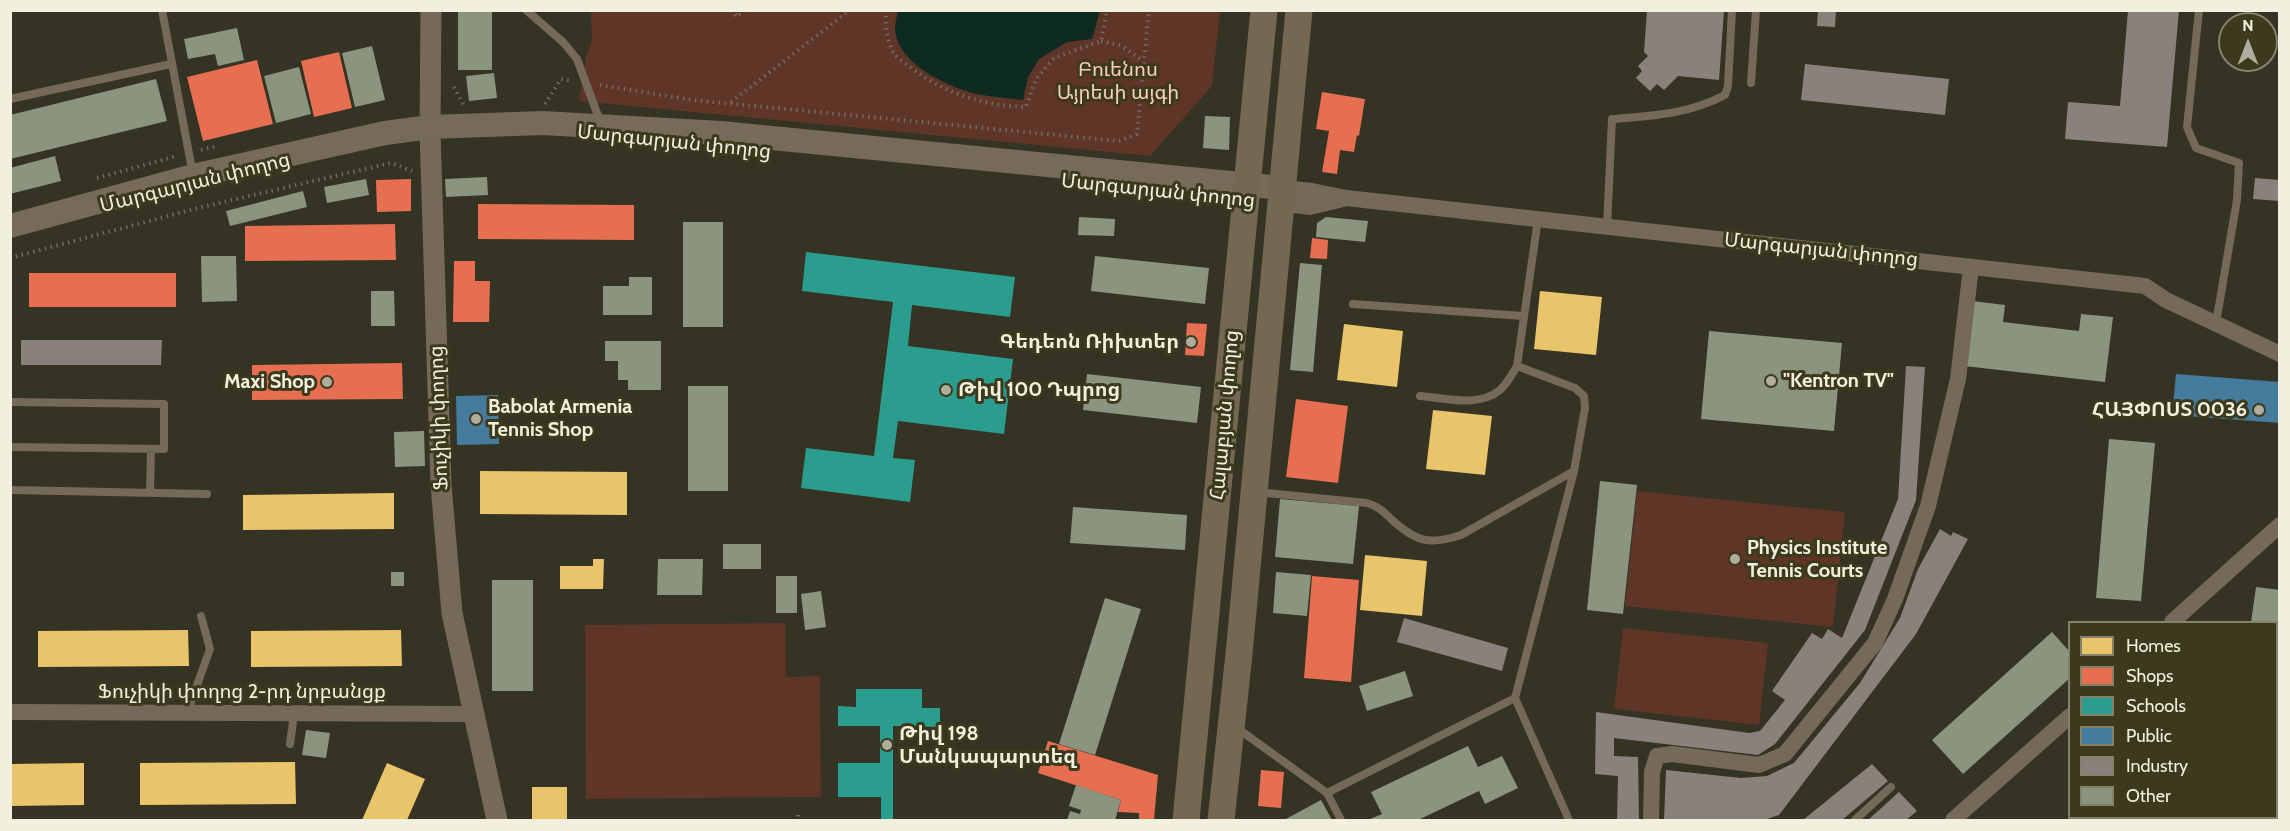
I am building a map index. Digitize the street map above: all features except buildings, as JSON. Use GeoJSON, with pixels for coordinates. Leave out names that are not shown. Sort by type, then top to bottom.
{"type":"FeatureCollection","features":[{"type":"Feature","properties":{"kind":"main road","name":"Հալաբյան փողոց"},"geometry":{"type":"LineString","coordinates":[[1186,820],[1264,10]]}},
{"type":"Feature","properties":{"kind":"main road","name":"Հալաբյան փողոց"},"geometry":{"type":"LineString","coordinates":[[1221,820],[1299,10]]}},
{"type":"Feature","properties":{"kind":"main road","name":"Մարգարյան փողոց"},"geometry":{"type":"LineString","coordinates":[[10,226],[193,179],[430,129],[543,123],[721,133],[1281,196]]}},
{"type":"Feature","properties":{"kind":"main road","name":"Մարգարյան փողոց"},"geometry":{"type":"LineString","coordinates":[[430,129],[545,129],[1246,192]]}},
{"type":"Feature","properties":{"kind":"main road","name":"Մարգարյան փողոց"},"geometry":{"type":"LineString","coordinates":[[10,231],[193,179]]}},
{"type":"Feature","properties":{"kind":"street","name":"Ֆուչիկի փողոց"},"geometry":{"type":"LineString","coordinates":[[431,10],[430,129],[441,485],[452,613],[497,820]]}},
{"type":"Feature","properties":{"kind":"street","name":"Մարգարյան փողոց"},"geometry":{"type":"LineString","coordinates":[[1281,196],[1310,207],[1347,198],[2145,286],[2166,300],[2280,354]]}},
{"type":"Feature","properties":{"kind":"street"},"geometry":{"type":"LineString","coordinates":[[1652,820],[1652,772],[1657,756],[1672,754],[1759,765],[1785,754],[1875,643],[1895,599],[1928,506],[1958,379],[1971,267]]}},
{"type":"Feature","properties":{"kind":"street"},"geometry":{"type":"LineString","coordinates":[[2173,621],[2280,525]]}},
{"type":"Feature","properties":{"kind":"street","name":"Ֆուչիկի փողոց 2-րդ նրբանցք"},"geometry":{"type":"LineString","coordinates":[[10,712],[474,714]]}},
{"type":"Feature","properties":{"kind":"street"},"geometry":{"type":"LineString","coordinates":[[1953,820],[2068,718]]}},
{"type":"Feature","properties":{"kind":"lane"},"geometry":{"type":"LineString","coordinates":[[162,10],[193,179]]}},
{"type":"Feature","properties":{"kind":"lane"},"geometry":{"type":"LineString","coordinates":[[526,10],[563,42],[577,59],[588,83],[602,126]]}},
{"type":"Feature","properties":{"kind":"lane"},"geometry":{"type":"LineString","coordinates":[[1606,227],[1612,119],[1669,115],[1706,105],[1725,95],[1728,86],[1732,10]]}},
{"type":"Feature","properties":{"kind":"lane"},"geometry":{"type":"LineString","coordinates":[[1751,83],[1756,10]]}},
{"type":"Feature","properties":{"kind":"lane"},"geometry":{"type":"LineString","coordinates":[[2199,10],[2187,127],[2196,148],[2239,163],[2237,200],[2216,324]]}},
{"type":"Feature","properties":{"kind":"lane"},"geometry":{"type":"LineString","coordinates":[[10,99],[171,64]]}},
{"type":"Feature","properties":{"kind":"lane"},"geometry":{"type":"LineString","coordinates":[[1420,396],[1475,401],[1490,397],[1502,389],[1517,366],[1538,219]]}},
{"type":"Feature","properties":{"kind":"lane"},"geometry":{"type":"LineString","coordinates":[[1353,304],[1523,316]]}},
{"type":"Feature","properties":{"kind":"lane"},"geometry":{"type":"LineString","coordinates":[[1517,366],[1575,388],[1584,396],[1585,408],[1574,471],[1515,698],[1569,820]]}},
{"type":"Feature","properties":{"kind":"lane"},"geometry":{"type":"LineString","coordinates":[[10,402],[164,404],[164,449],[10,447]]}},
{"type":"Feature","properties":{"kind":"lane"},"geometry":{"type":"LineString","coordinates":[[150,493],[151,450]]}},
{"type":"Feature","properties":{"kind":"lane"},"geometry":{"type":"LineString","coordinates":[[1254,491],[1367,503],[1376,506],[1408,534],[1421,540],[1444,541],[1461,535],[1574,471]]}},
{"type":"Feature","properties":{"kind":"lane"},"geometry":{"type":"LineString","coordinates":[[10,490],[207,494]]}},
{"type":"Feature","properties":{"kind":"lane"},"geometry":{"type":"LineString","coordinates":[[187,713],[210,649],[201,616]]}},
{"type":"Feature","properties":{"kind":"lane"},"geometry":{"type":"LineString","coordinates":[[1327,793],[1515,698]]}},
{"type":"Feature","properties":{"kind":"lane"},"geometry":{"type":"LineString","coordinates":[[290,744],[294,714]]}},
{"type":"Feature","properties":{"kind":"lane"},"geometry":{"type":"LineString","coordinates":[[1232,724],[1327,793],[1341,820]]}},
{"type":"Feature","properties":{"kind":"lane"},"geometry":{"type":"LineString","coordinates":[[1855,820],[1891,787]]}},
{"type":"Feature","properties":{"kind":"path"},"geometry":{"type":"LineString","coordinates":[[730,10],[737,17],[744,10]]}},
{"type":"Feature","properties":{"kind":"path"},"geometry":{"type":"LineString","coordinates":[[730,103],[850,10]]}},
{"type":"Feature","properties":{"kind":"path"},"geometry":{"type":"LineString","coordinates":[[1101,41],[1107,10]]}},
{"type":"Feature","properties":{"kind":"path"},"geometry":{"type":"LineString","coordinates":[[543,107],[561,79],[692,100],[1119,141],[1137,134],[1149,10]]}},
{"type":"Feature","properties":{"kind":"path"},"geometry":{"type":"LineString","coordinates":[[885,11],[886,32],[896,56],[930,83],[976,101],[1002,106],[1026,107],[1036,79],[1054,58],[1101,41],[1122,46],[1143,62]]}},
{"type":"Feature","properties":{"kind":"path"},"geometry":{"type":"LineString","coordinates":[[453,87],[466,108]]}},
{"type":"Feature","properties":{"kind":"path"},"geometry":{"type":"LineString","coordinates":[[10,258],[202,207],[391,163],[418,173]]}},
{"type":"Feature","properties":{"kind":"green space","name":"Բուենոս Այրեսի այգի"},"geometry":{"type":"Polygon","coordinates":[[[591,11],[1220,11],[1212,86],[1150,156],[579,101],[586,57],[592,40],[591,11]]]}},
{"type":"Feature","properties":{"kind":"green space","name":"Physics Institute Tennis Courts"},"geometry":{"type":"Polygon","coordinates":[[[1637,491],[1845,512],[1833,627],[1625,606],[1637,491]]]}},
{"type":"Feature","properties":{"kind":"green space"},"geometry":{"type":"Polygon","coordinates":[[[785,623],[786,677],[820,676],[821,797],[586,799],[585,625],[785,623]]]}},
{"type":"Feature","properties":{"kind":"green space"},"geometry":{"type":"Polygon","coordinates":[[[1623,628],[1768,643],[1759,725],[1614,709],[1623,628]]]}},
{"type":"Feature","properties":{"kind":"shaded area"},"geometry":{"type":"Polygon","coordinates":[[[898,10],[1100,11],[1092,39],[1067,42],[1039,59],[1028,77],[1023,100],[965,91],[926,72],[914,63],[898,42],[895,29],[898,10]]]}},
{"type":"Feature","properties":{"kind":"place","name":"Գեդեոն Ռիխտեր"},"geometry":{"type":"Point","coordinates":[1191,342]}},
{"type":"Feature","properties":{"kind":"place","name":"\"Kentron TV\""},"geometry":{"type":"Point","coordinates":[1771,381]}},
{"type":"Feature","properties":{"kind":"place","name":"Maxi Shop"},"geometry":{"type":"Point","coordinates":[327,382]}},
{"type":"Feature","properties":{"kind":"place","name":"Թիվ 100 Դպրոց"},"geometry":{"type":"Point","coordinates":[946,390]}},
{"type":"Feature","properties":{"kind":"place","name":"ՀԱՅՓՈՍՏ 0036"},"geometry":{"type":"Point","coordinates":[2259,410]}},
{"type":"Feature","properties":{"kind":"place","name":"Babolat Armenia Tennis Shop"},"geometry":{"type":"Point","coordinates":[476,419]}},
{"type":"Feature","properties":{"kind":"place","name":"Physics Institute Tennis Courts"},"geometry":{"type":"Point","coordinates":[1735,559]}},
{"type":"Feature","properties":{"kind":"place","name":"Թիվ 198 Մանկապարտեզ"},"geometry":{"type":"Point","coordinates":[887,745]}}]}
